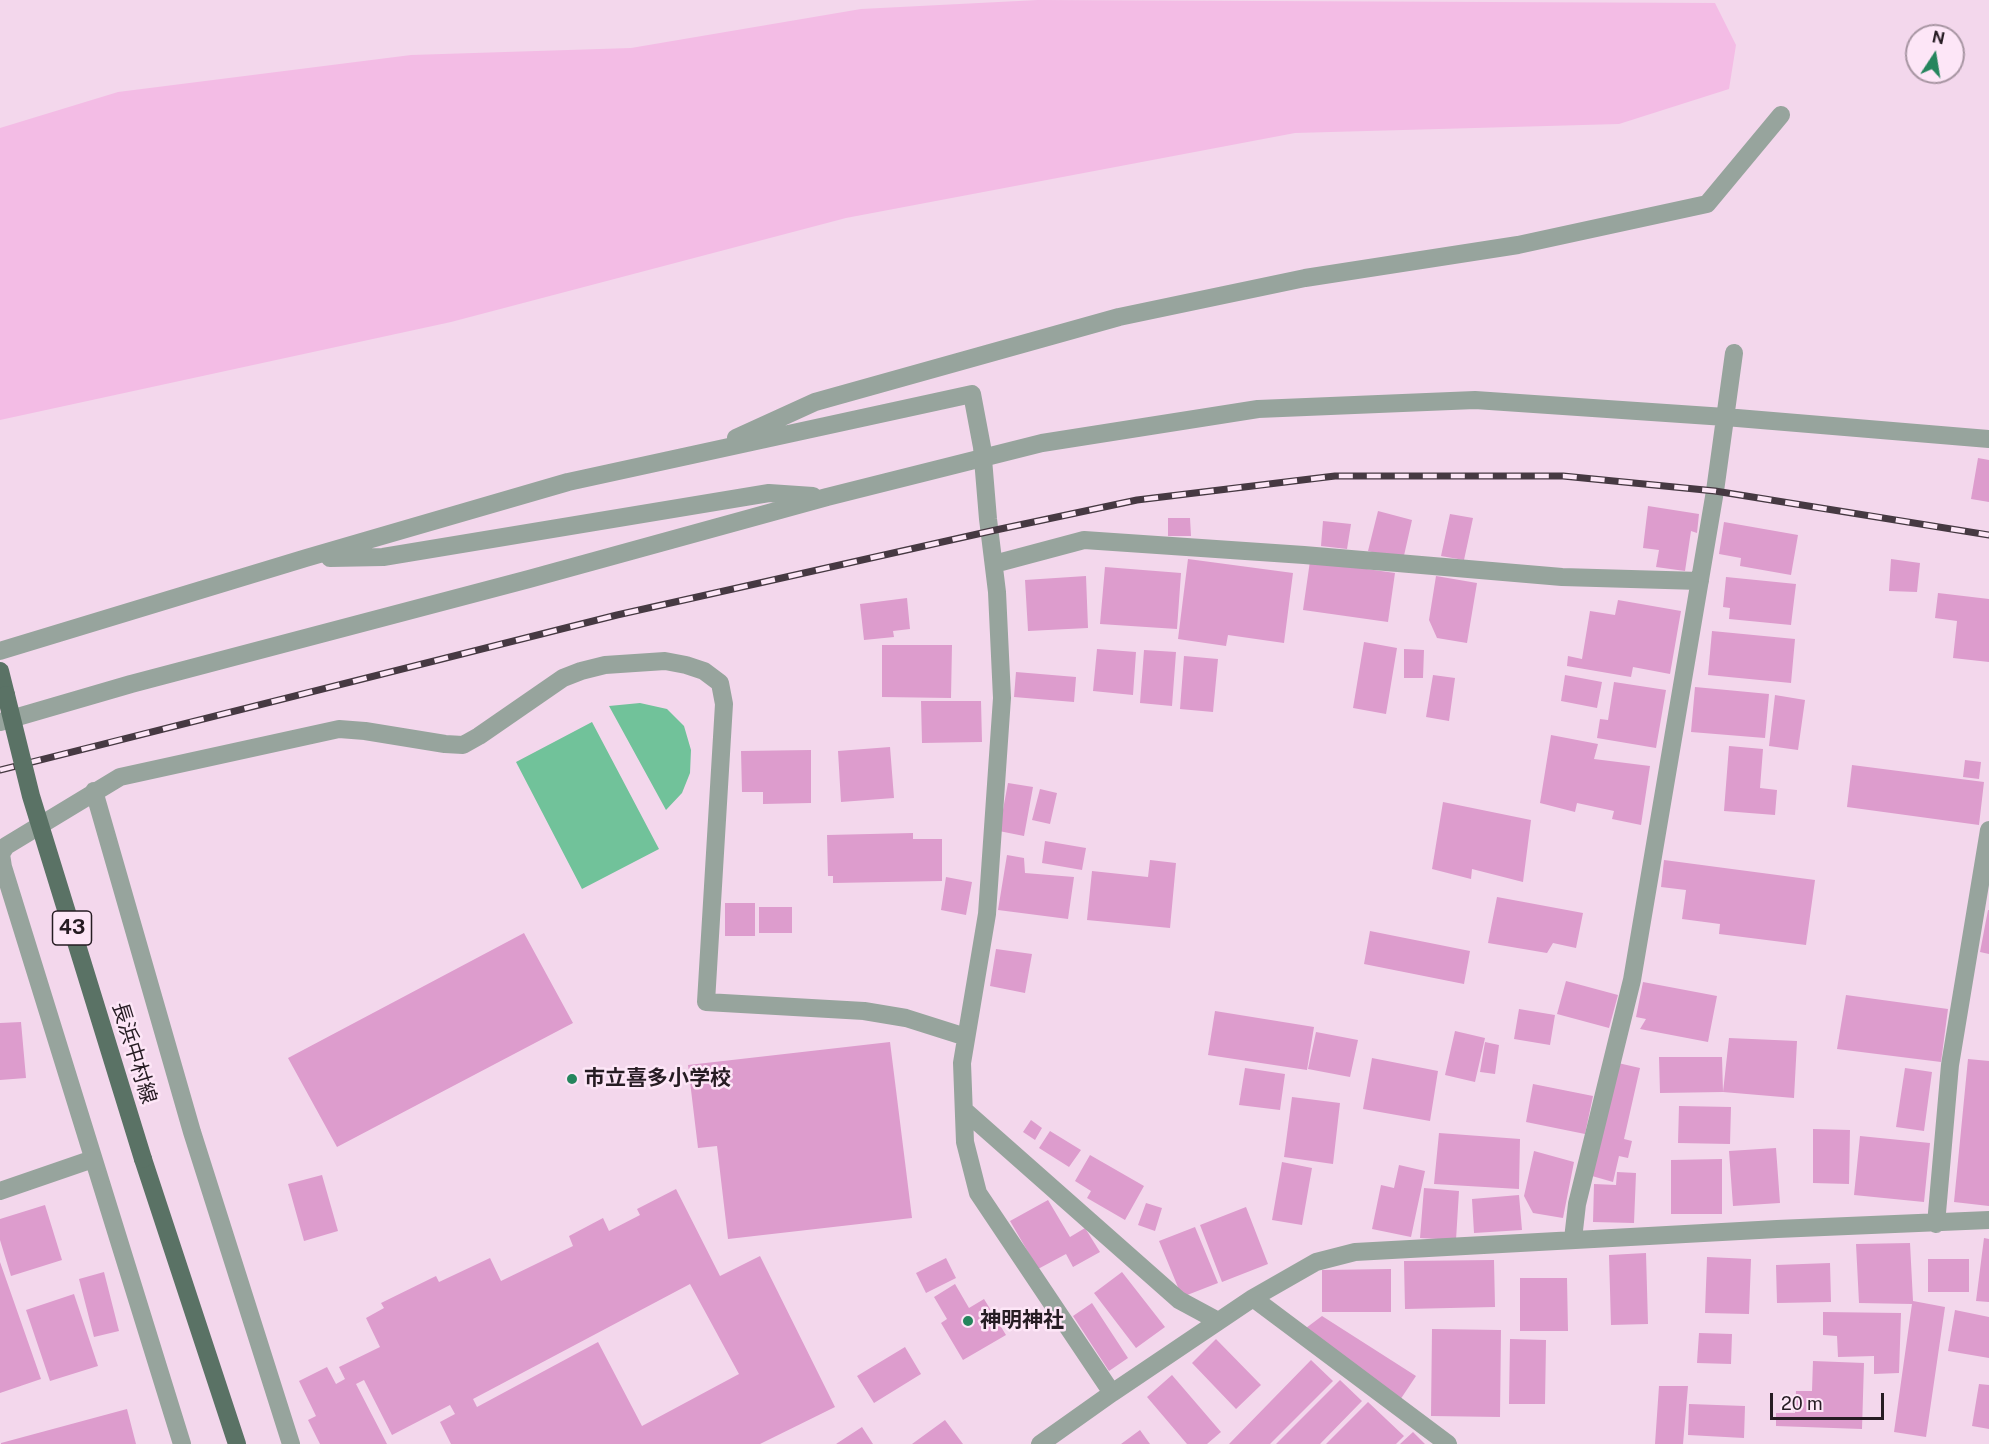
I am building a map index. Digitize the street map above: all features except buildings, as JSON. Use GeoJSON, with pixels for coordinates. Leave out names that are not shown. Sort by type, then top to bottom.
{"type":"FeatureCollection","features":[{"type":"Feature","properties":{"kind":"main road","name":"長浜中村線"},"geometry":{"type":"LineString","coordinates":[[0,671],[32,796],[143,1159],[237,1444]]}},
{"type":"Feature","properties":{"kind":"street"},"geometry":{"type":"LineString","coordinates":[[701,453],[815,402],[1119,316],[1305,278],[1518,245],[1707,204],[1781,115]]}},
{"type":"Feature","properties":{"kind":"street"},"geometry":{"type":"LineString","coordinates":[[1574,1239],[1576,1204],[1632,980],[1715,491],[1734,353]]}},
{"type":"Feature","properties":{"kind":"street"},"geometry":{"type":"LineString","coordinates":[[0,651],[306,558],[568,482],[972,394],[977,413],[994,564],[1002,698],[987,914],[962,1063],[965,1142],[978,1193],[1112,1393]]}},
{"type":"Feature","properties":{"kind":"street"},"geometry":{"type":"LineString","coordinates":[[0,723],[131,684],[529,579],[827,497],[1042,444],[1258,409],[1474,400],[1725,417],[1989,439]]}},
{"type":"Feature","properties":{"kind":"street"},"geometry":{"type":"LineString","coordinates":[[306,558],[383,557],[769,493],[827,497]]}},
{"type":"Feature","properties":{"kind":"street"},"geometry":{"type":"LineString","coordinates":[[994,564],[1084,540],[1304,555],[1562,577],[1700,581]]}},
{"type":"Feature","properties":{"kind":"street"},"geometry":{"type":"LineString","coordinates":[[182,1444],[3,867],[1,854],[6,846],[120,777],[339,729],[463,745],[563,678],[581,671],[605,665],[665,661],[686,664],[704,671],[720,683],[724,704],[706,1002],[864,1011],[906,1018],[966,1037]]}},
{"type":"Feature","properties":{"kind":"street"},"geometry":{"type":"LineString","coordinates":[[94,791],[192,1132],[291,1444]]}},
{"type":"Feature","properties":{"kind":"street"},"geometry":{"type":"LineString","coordinates":[[1936,1224],[1950,1065],[1989,830]]}},
{"type":"Feature","properties":{"kind":"street"},"geometry":{"type":"LineString","coordinates":[[964,1110],[1179,1300],[1218,1321]]}},
{"type":"Feature","properties":{"kind":"street"},"geometry":{"type":"LineString","coordinates":[[0,1191],[93,1159]]}},
{"type":"Feature","properties":{"kind":"street"},"geometry":{"type":"LineString","coordinates":[[1040,1444],[1253,1298],[1316,1262],[1355,1252],[1574,1239],[1989,1220]]}},
{"type":"Feature","properties":{"kind":"street"},"geometry":{"type":"LineString","coordinates":[[1253,1298],[1448,1444]]}},
{"type":"Feature","properties":{"kind":"shaded area"},"geometry":{"type":"Polygon","coordinates":[[[1038,0],[1715,3],[1736,45],[1729,89],[1619,124],[1295,133],[846,218],[451,322],[0,420],[0,128],[118,92],[411,55],[631,48],[861,9],[1038,0]]]}},
{"type":"Feature","properties":{"kind":"shaded area"},"geometry":{"type":"Polygon","coordinates":[[[640,703],[667,709],[684,726],[691,750],[690,773],[682,793],[666,810],[609,706],[640,703]]]}},
{"type":"Feature","properties":{"kind":"shaded area"},"geometry":{"type":"Polygon","coordinates":[[[592,722],[659,849],[582,889],[516,762],[592,722]]]}},
{"type":"Feature","properties":{"kind":"railway"},"geometry":{"type":"LineString","coordinates":[[0,770],[617,615],[991,531],[1137,500],[1335,476],[1563,476],[1715,491],[1989,535]]}},
{"type":"Feature","properties":{"kind":"place","name":"市立喜多小学校"},"geometry":{"type":"Point","coordinates":[572,1079]}},
{"type":"Feature","properties":{"kind":"place","name":"神明神社"},"geometry":{"type":"Point","coordinates":[968,1321]}}]}
